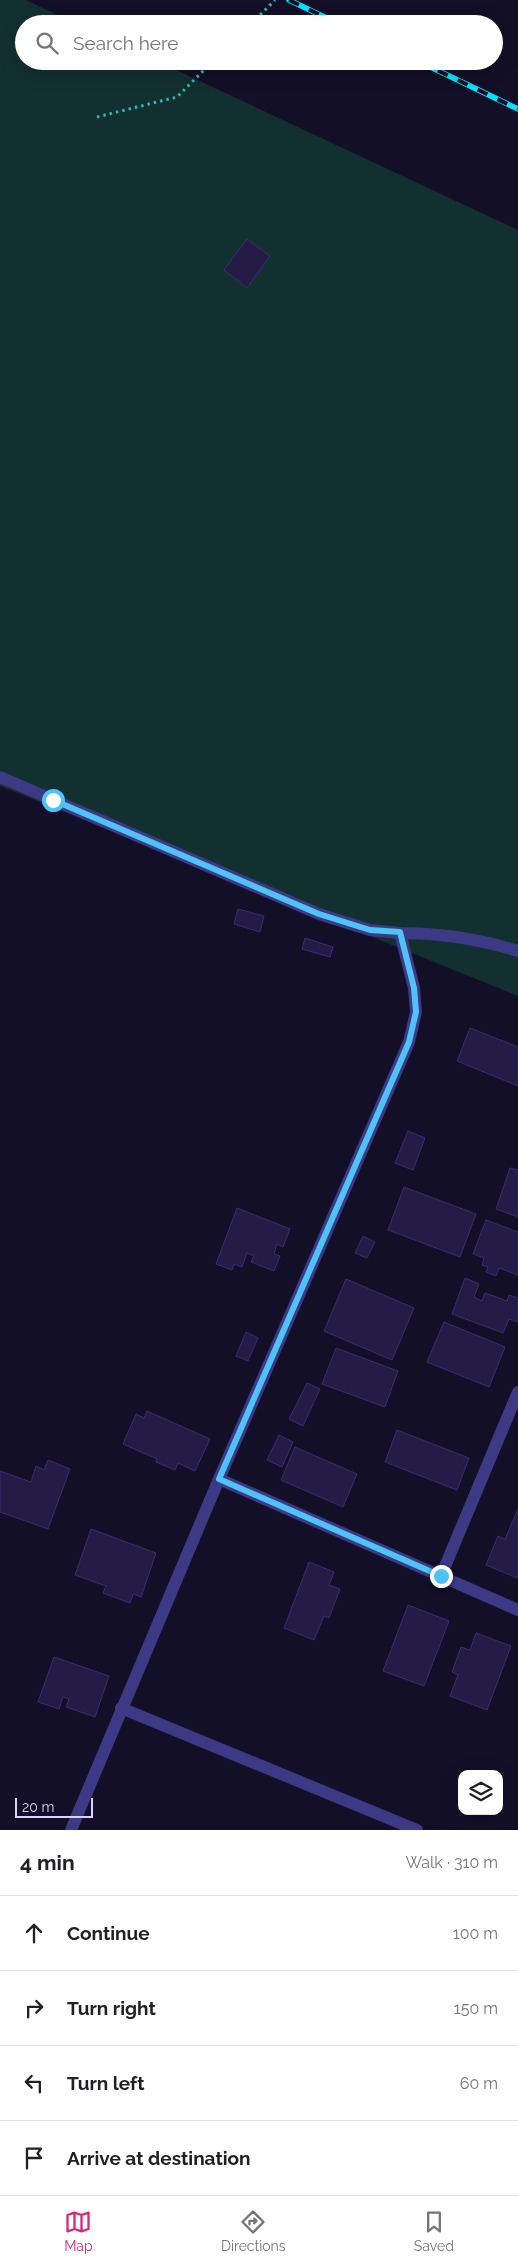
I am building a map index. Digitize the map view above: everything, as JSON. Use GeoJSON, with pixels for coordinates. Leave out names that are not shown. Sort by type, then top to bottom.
{"type":"FeatureCollection","features":[{"type":"Feature","properties":{"kind":"street"},"geometry":{"type":"LineString","coordinates":[[0,777],[319,914],[370,930],[437,933],[478,940],[518,951]]}},
{"type":"Feature","properties":{"kind":"street"},"geometry":{"type":"LineString","coordinates":[[71,1830],[219,1479],[409,1042],[416,1012],[414,988],[400,932]]}},
{"type":"Feature","properties":{"kind":"street"},"geometry":{"type":"LineString","coordinates":[[441,1576],[518,1392]]}},
{"type":"Feature","properties":{"kind":"street"},"geometry":{"type":"LineString","coordinates":[[219,1479],[518,1610]]}},
{"type":"Feature","properties":{"kind":"street"},"geometry":{"type":"LineString","coordinates":[[121,1708],[417,1830]]}},
{"type":"Feature","properties":{"kind":"path"},"geometry":{"type":"LineString","coordinates":[[260,15],[275,0]]}},
{"type":"Feature","properties":{"kind":"path"},"geometry":{"type":"LineString","coordinates":[[97,117],[177,97],[204,70]]}},
{"type":"Feature","properties":{"kind":"green space"},"geometry":{"type":"Polygon","coordinates":[[[0,0],[26,0],[58,15],[15,15],[15,70],[176,70],[518,230],[518,996],[0,786],[0,0]]]}},
{"type":"Feature","properties":{"kind":"building"},"geometry":{"type":"Polygon","coordinates":[[[247,239],[270,256],[247,288],[224,270],[247,239]]]}},
{"type":"Feature","properties":{"kind":"building"},"geometry":{"type":"Polygon","coordinates":[[[238,909],[264,916],[260,932],[234,924],[238,909]]]}},
{"type":"Feature","properties":{"kind":"building"},"geometry":{"type":"Polygon","coordinates":[[[305,938],[333,947],[330,957],[302,949],[305,938]]]}},
{"type":"Feature","properties":{"kind":"building"},"geometry":{"type":"Polygon","coordinates":[[[470,1028],[518,1047],[518,1086],[457,1061],[470,1028]]]}},
{"type":"Feature","properties":{"kind":"building"},"geometry":{"type":"Polygon","coordinates":[[[408,1131],[425,1138],[413,1170],[395,1163],[408,1131]]]}},
{"type":"Feature","properties":{"kind":"building"},"geometry":{"type":"Polygon","coordinates":[[[510,1168],[518,1170],[518,1217],[496,1209],[510,1168]]]}},
{"type":"Feature","properties":{"kind":"building"},"geometry":{"type":"Polygon","coordinates":[[[404,1187],[476,1214],[460,1257],[388,1230],[404,1187]]]}},
{"type":"Feature","properties":{"kind":"building"},"geometry":{"type":"Polygon","coordinates":[[[237,1208],[290,1229],[283,1247],[277,1244],[274,1254],[280,1256],[274,1271],[251,1262],[254,1256],[247,1253],[242,1267],[234,1264],[232,1270],[216,1264],[237,1208]]]}},
{"type":"Feature","properties":{"kind":"building"},"geometry":{"type":"Polygon","coordinates":[[[486,1220],[518,1232],[518,1275],[499,1268],[496,1276],[486,1272],[488,1267],[482,1265],[484,1258],[473,1254],[486,1220]]]}},
{"type":"Feature","properties":{"kind":"building"},"geometry":{"type":"Polygon","coordinates":[[[363,1236],[375,1242],[367,1258],[355,1253],[363,1236]]]}},
{"type":"Feature","properties":{"kind":"building"},"geometry":{"type":"Polygon","coordinates":[[[465,1278],[479,1284],[474,1297],[482,1301],[485,1293],[507,1301],[509,1295],[518,1298],[518,1322],[509,1319],[503,1333],[452,1314],[465,1278]]]}},
{"type":"Feature","properties":{"kind":"building"},"geometry":{"type":"Polygon","coordinates":[[[346,1279],[414,1308],[392,1360],[324,1331],[346,1279]]]}},
{"type":"Feature","properties":{"kind":"building"},"geometry":{"type":"Polygon","coordinates":[[[444,1322],[505,1347],[489,1387],[427,1362],[444,1322]]]}},
{"type":"Feature","properties":{"kind":"building"},"geometry":{"type":"Polygon","coordinates":[[[246,1332],[258,1338],[248,1361],[236,1356],[246,1332]]]}},
{"type":"Feature","properties":{"kind":"building"},"geometry":{"type":"Polygon","coordinates":[[[336,1348],[398,1371],[385,1407],[322,1384],[336,1348]]]}},
{"type":"Feature","properties":{"kind":"building"},"geometry":{"type":"Polygon","coordinates":[[[307,1383],[320,1389],[303,1426],[289,1419],[307,1383]]]}},
{"type":"Feature","properties":{"kind":"building"},"geometry":{"type":"Polygon","coordinates":[[[147,1411],[210,1439],[195,1471],[178,1463],[175,1470],[156,1462],[157,1459],[123,1444],[136,1414],[144,1418],[147,1411]]]}},
{"type":"Feature","properties":{"kind":"building"},"geometry":{"type":"Polygon","coordinates":[[[397,1430],[469,1458],[457,1490],[385,1462],[397,1430]]]}},
{"type":"Feature","properties":{"kind":"building"},"geometry":{"type":"Polygon","coordinates":[[[279,1435],[293,1442],[282,1467],[267,1460],[279,1435]]]}},
{"type":"Feature","properties":{"kind":"building"},"geometry":{"type":"Polygon","coordinates":[[[295,1447],[357,1474],[343,1507],[281,1480],[295,1447]]]}},
{"type":"Feature","properties":{"kind":"building"},"geometry":{"type":"Polygon","coordinates":[[[48,1460],[70,1469],[48,1529],[0,1512],[0,1471],[31,1482],[36,1466],[44,1470],[48,1460]]]}},
{"type":"Feature","properties":{"kind":"building"},"geometry":{"type":"Polygon","coordinates":[[[518,1509],[517,1578],[486,1565],[498,1536],[505,1539],[518,1509]]]}},
{"type":"Feature","properties":{"kind":"building"},"geometry":{"type":"Polygon","coordinates":[[[91,1529],[156,1553],[141,1597],[133,1594],[130,1603],[103,1593],[106,1586],[75,1575],[91,1529]]]}},
{"type":"Feature","properties":{"kind":"building"},"geometry":{"type":"Polygon","coordinates":[[[309,1562],[334,1572],[329,1585],[340,1589],[329,1618],[324,1616],[314,1640],[284,1628],[309,1562]]]}},
{"type":"Feature","properties":{"kind":"building"},"geometry":{"type":"Polygon","coordinates":[[[408,1605],[449,1621],[424,1686],[383,1671],[408,1605]]]}},
{"type":"Feature","properties":{"kind":"building"},"geometry":{"type":"Polygon","coordinates":[[[476,1633],[511,1646],[487,1710],[450,1696],[458,1675],[452,1672],[461,1647],[470,1650],[476,1633]]]}},
{"type":"Feature","properties":{"kind":"building"},"geometry":{"type":"Polygon","coordinates":[[[54,1657],[109,1676],[95,1717],[66,1707],[69,1699],[63,1697],[59,1709],[38,1702],[54,1657]]]}},
{"type":"Feature","properties":{"kind":"railway"},"geometry":{"type":"LineString","coordinates":[[289,0],[320,15]]}},
{"type":"Feature","properties":{"kind":"railway"},"geometry":{"type":"LineString","coordinates":[[437,70],[518,109]]}},
{"type":"Feature","properties":{"kind":"route"},"geometry":{"type":"LineString","coordinates":[[53,800],[319,914],[370,930],[400,932],[405,959],[414,988],[416,1012],[409,1042],[219,1479],[441,1576]]}}]}
